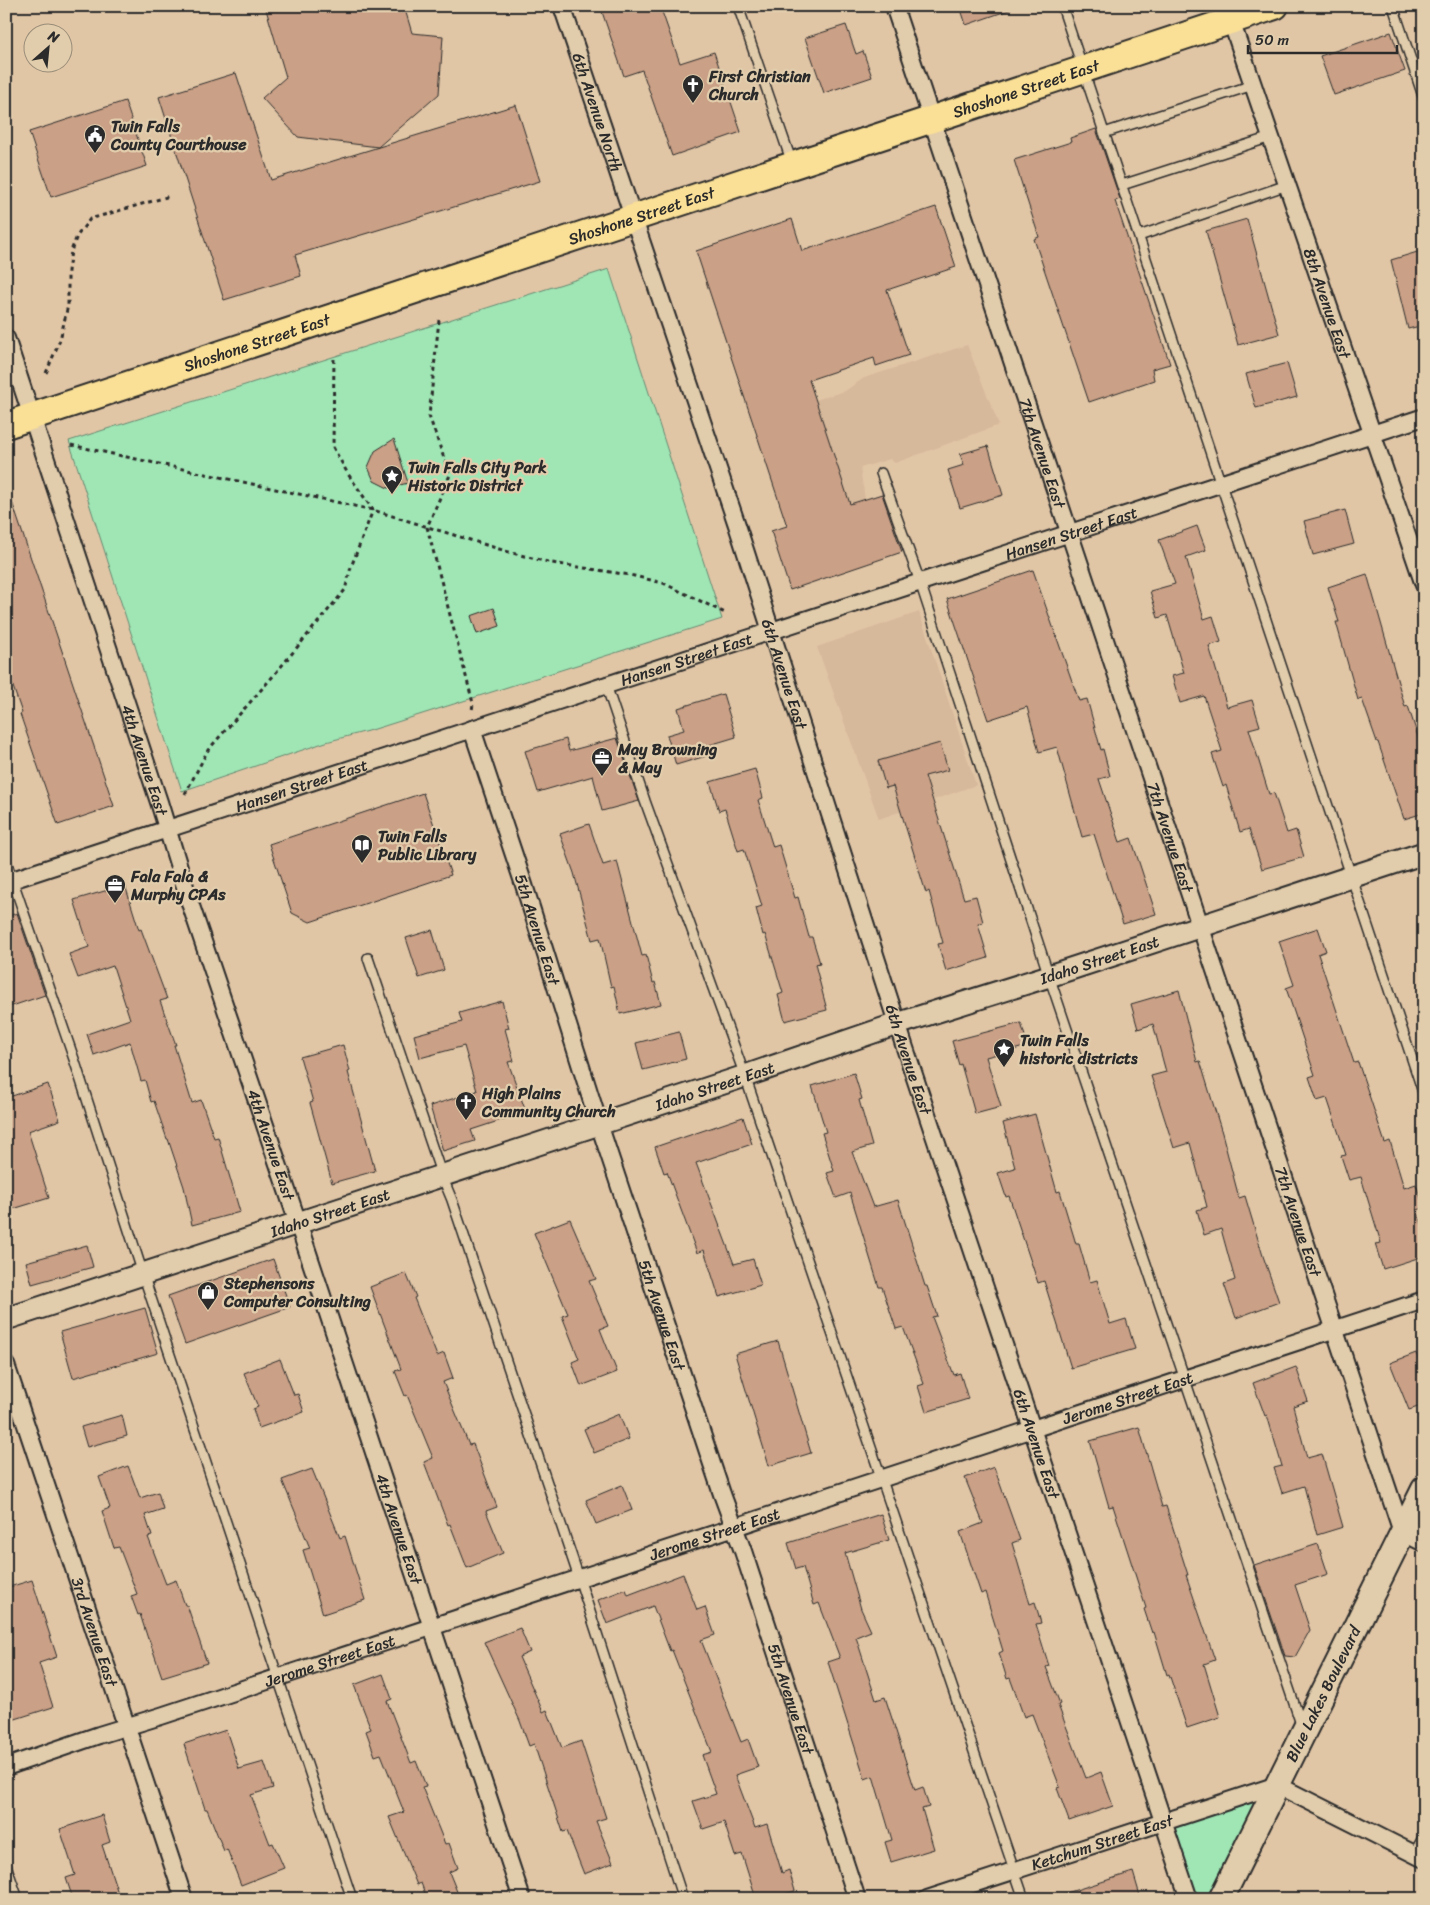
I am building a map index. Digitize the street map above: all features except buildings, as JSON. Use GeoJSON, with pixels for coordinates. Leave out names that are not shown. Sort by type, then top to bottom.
{"type":"FeatureCollection","features":[{"type":"Feature","properties":{"kind":"main road","name":"Shoshone Street East"},"geometry":{"type":"LineString","coordinates":[[6,426],[1083,70],[1229,14],[1275,6]]}},
{"type":"Feature","properties":{"kind":"main road","name":"Blue Lakes Boulevard"},"geometry":{"type":"LineString","coordinates":[[1221,1899],[1424,1489]]}},
{"type":"Feature","properties":{"kind":"street","name":"6th Avenue North"},"geometry":{"type":"LineString","coordinates":[[562,6],[635,218]]}},
{"type":"Feature","properties":{"kind":"street","name":"7th Avenue East"},"geometry":{"type":"LineString","coordinates":[[894,6],[1402,1532]]}},
{"type":"Feature","properties":{"kind":"street","name":"8th Avenue East"},"geometry":{"type":"LineString","coordinates":[[1229,14],[1424,585]]}},
{"type":"Feature","properties":{"kind":"street","name":"6th Avenue East"},"geometry":{"type":"LineString","coordinates":[[635,218],[737,525],[897,1024],[1189,1899]]}},
{"type":"Feature","properties":{"kind":"street","name":"4th Avenue East"},"geometry":{"type":"LineString","coordinates":[[6,338],[197,924],[522,1899]]}},
{"type":"Feature","properties":{"kind":"street","name":"Hansen Street East"},"geometry":{"type":"LineString","coordinates":[[9,881],[1371,433],[1424,418]]}},
{"type":"Feature","properties":{"kind":"street","name":"5th Avenue East"},"geometry":{"type":"LineString","coordinates":[[472,729],[599,1124],[856,1899]]}},
{"type":"Feature","properties":{"kind":"street","name":"Idaho Street East"},"geometry":{"type":"LineString","coordinates":[[6,1319],[1424,852]]}},
{"type":"Feature","properties":{"kind":"street","name":"Jerome Street East"},"geometry":{"type":"LineString","coordinates":[[6,1767],[1424,1300]]}},
{"type":"Feature","properties":{"kind":"street","name":"3rd Avenue East"},"geometry":{"type":"LineString","coordinates":[[6,1366],[184,1899]]}},
{"type":"Feature","properties":{"kind":"street"},"geometry":{"type":"LineString","coordinates":[[1402,1532],[1424,1543]]}},
{"type":"Feature","properties":{"kind":"street"},"geometry":{"type":"LineString","coordinates":[[1277,1785],[1419,1856]]}},
{"type":"Feature","properties":{"kind":"street","name":"Ketchum Street East"},"geometry":{"type":"LineString","coordinates":[[927,1899],[1277,1785]]}},
{"type":"Feature","properties":{"kind":"lane"},"geometry":{"type":"LineString","coordinates":[[738,6],[793,166]]}},
{"type":"Feature","properties":{"kind":"lane"},"geometry":{"type":"LineString","coordinates":[[1062,6],[1424,1094]]}},
{"type":"Feature","properties":{"kind":"lane"},"geometry":{"type":"LineString","coordinates":[[1393,6],[1424,99]]}},
{"type":"Feature","properties":{"kind":"lane"},"geometry":{"type":"LineString","coordinates":[[1104,133],[1253,85]]}},
{"type":"Feature","properties":{"kind":"lane"},"geometry":{"type":"LineString","coordinates":[[1122,185],[1270,137]]}},
{"type":"Feature","properties":{"kind":"lane"},"geometry":{"type":"LineString","coordinates":[[1138,236],[1287,185]]}},
{"type":"Feature","properties":{"kind":"lane"},"geometry":{"type":"LineString","coordinates":[[881,473],[920,582],[1049,976],[1304,1732]]}},
{"type":"Feature","properties":{"kind":"lane"},"geometry":{"type":"LineString","coordinates":[[606,685],[645,801],[745,1076],[1024,1899]]}},
{"type":"Feature","properties":{"kind":"lane"},"geometry":{"type":"LineString","coordinates":[[6,861],[9,881],[69,1044],[352,1899]]}},
{"type":"Feature","properties":{"kind":"lane"},"geometry":{"type":"LineString","coordinates":[[368,958],[442,1176],[452,1200],[579,1578],[683,1899]]}},
{"type":"Feature","properties":{"kind":"lane"},"geometry":{"type":"LineString","coordinates":[[1419,1856],[1424,1836]]}},
{"type":"Feature","properties":{"kind":"lane"},"geometry":{"type":"LineString","coordinates":[[6,1865],[18,1899]]}},
{"type":"Feature","properties":{"kind":"path"},"geometry":{"type":"LineString","coordinates":[[46,373],[60,340],[68,305],[68,271],[71,251],[77,236],[90,219],[170,196]]}},
{"type":"Feature","properties":{"kind":"path"},"geometry":{"type":"LineString","coordinates":[[439,320],[429,416],[450,475],[427,527],[473,703],[472,729]]}},
{"type":"Feature","properties":{"kind":"path"},"geometry":{"type":"LineString","coordinates":[[334,356],[333,447],[348,474],[373,510]]}},
{"type":"Feature","properties":{"kind":"path"},"geometry":{"type":"LineString","coordinates":[[71,445],[373,510],[512,553],[552,563],[630,575],[663,583],[725,613]]}},
{"type":"Feature","properties":{"kind":"path"},"geometry":{"type":"LineString","coordinates":[[185,794],[213,744],[345,590],[351,567],[373,510]]}},
{"type":"Feature","properties":{"kind":"shaded area"},"geometry":{"type":"Polygon","coordinates":[[[967,345],[999,425],[895,463],[890,459],[860,468],[865,499],[795,523],[812,401],[845,391],[864,378],[967,345]]]}},
{"type":"Feature","properties":{"kind":"shaded area"},"geometry":{"type":"Polygon","coordinates":[[[919,612],[976,785],[879,819],[817,647],[919,612]]]}},
{"type":"Feature","properties":{"kind":"green space"},"geometry":{"type":"Polygon","coordinates":[[[609,269],[722,619],[375,729],[326,742],[182,791],[69,441],[609,269]]]}},
{"type":"Feature","properties":{"kind":"green space"},"geometry":{"type":"Polygon","coordinates":[[[1277,1785],[1221,1899],[1189,1899],[1164,1822],[1277,1785]]]}},
{"type":"Feature","properties":{"kind":"place","name":"First Christian Church"},"geometry":{"type":"Point","coordinates":[693,104]}},
{"type":"Feature","properties":{"kind":"place","name":"Twin Falls County Courthouse"},"geometry":{"type":"Point","coordinates":[95,154]}},
{"type":"Feature","properties":{"kind":"place","name":"Twin Falls City Park Historic District"},"geometry":{"type":"Point","coordinates":[392,495]}},
{"type":"Feature","properties":{"kind":"place","name":"May Browning & May"},"geometry":{"type":"Point","coordinates":[602,777]}},
{"type":"Feature","properties":{"kind":"place","name":"Twin Falls Public Library"},"geometry":{"type":"Point","coordinates":[362,864]}},
{"type":"Feature","properties":{"kind":"place","name":"Fala Fala & Murphy CPAs"},"geometry":{"type":"Point","coordinates":[115,904]}},
{"type":"Feature","properties":{"kind":"place","name":"Twin Falls historic districts"},"geometry":{"type":"Point","coordinates":[1004,1068]}},
{"type":"Feature","properties":{"kind":"place","name":"High Plains Community Church"},"geometry":{"type":"Point","coordinates":[466,1121]}},
{"type":"Feature","properties":{"kind":"place","name":"Stephensons Computer Consulting"},"geometry":{"type":"Point","coordinates":[208,1311]}}]}
